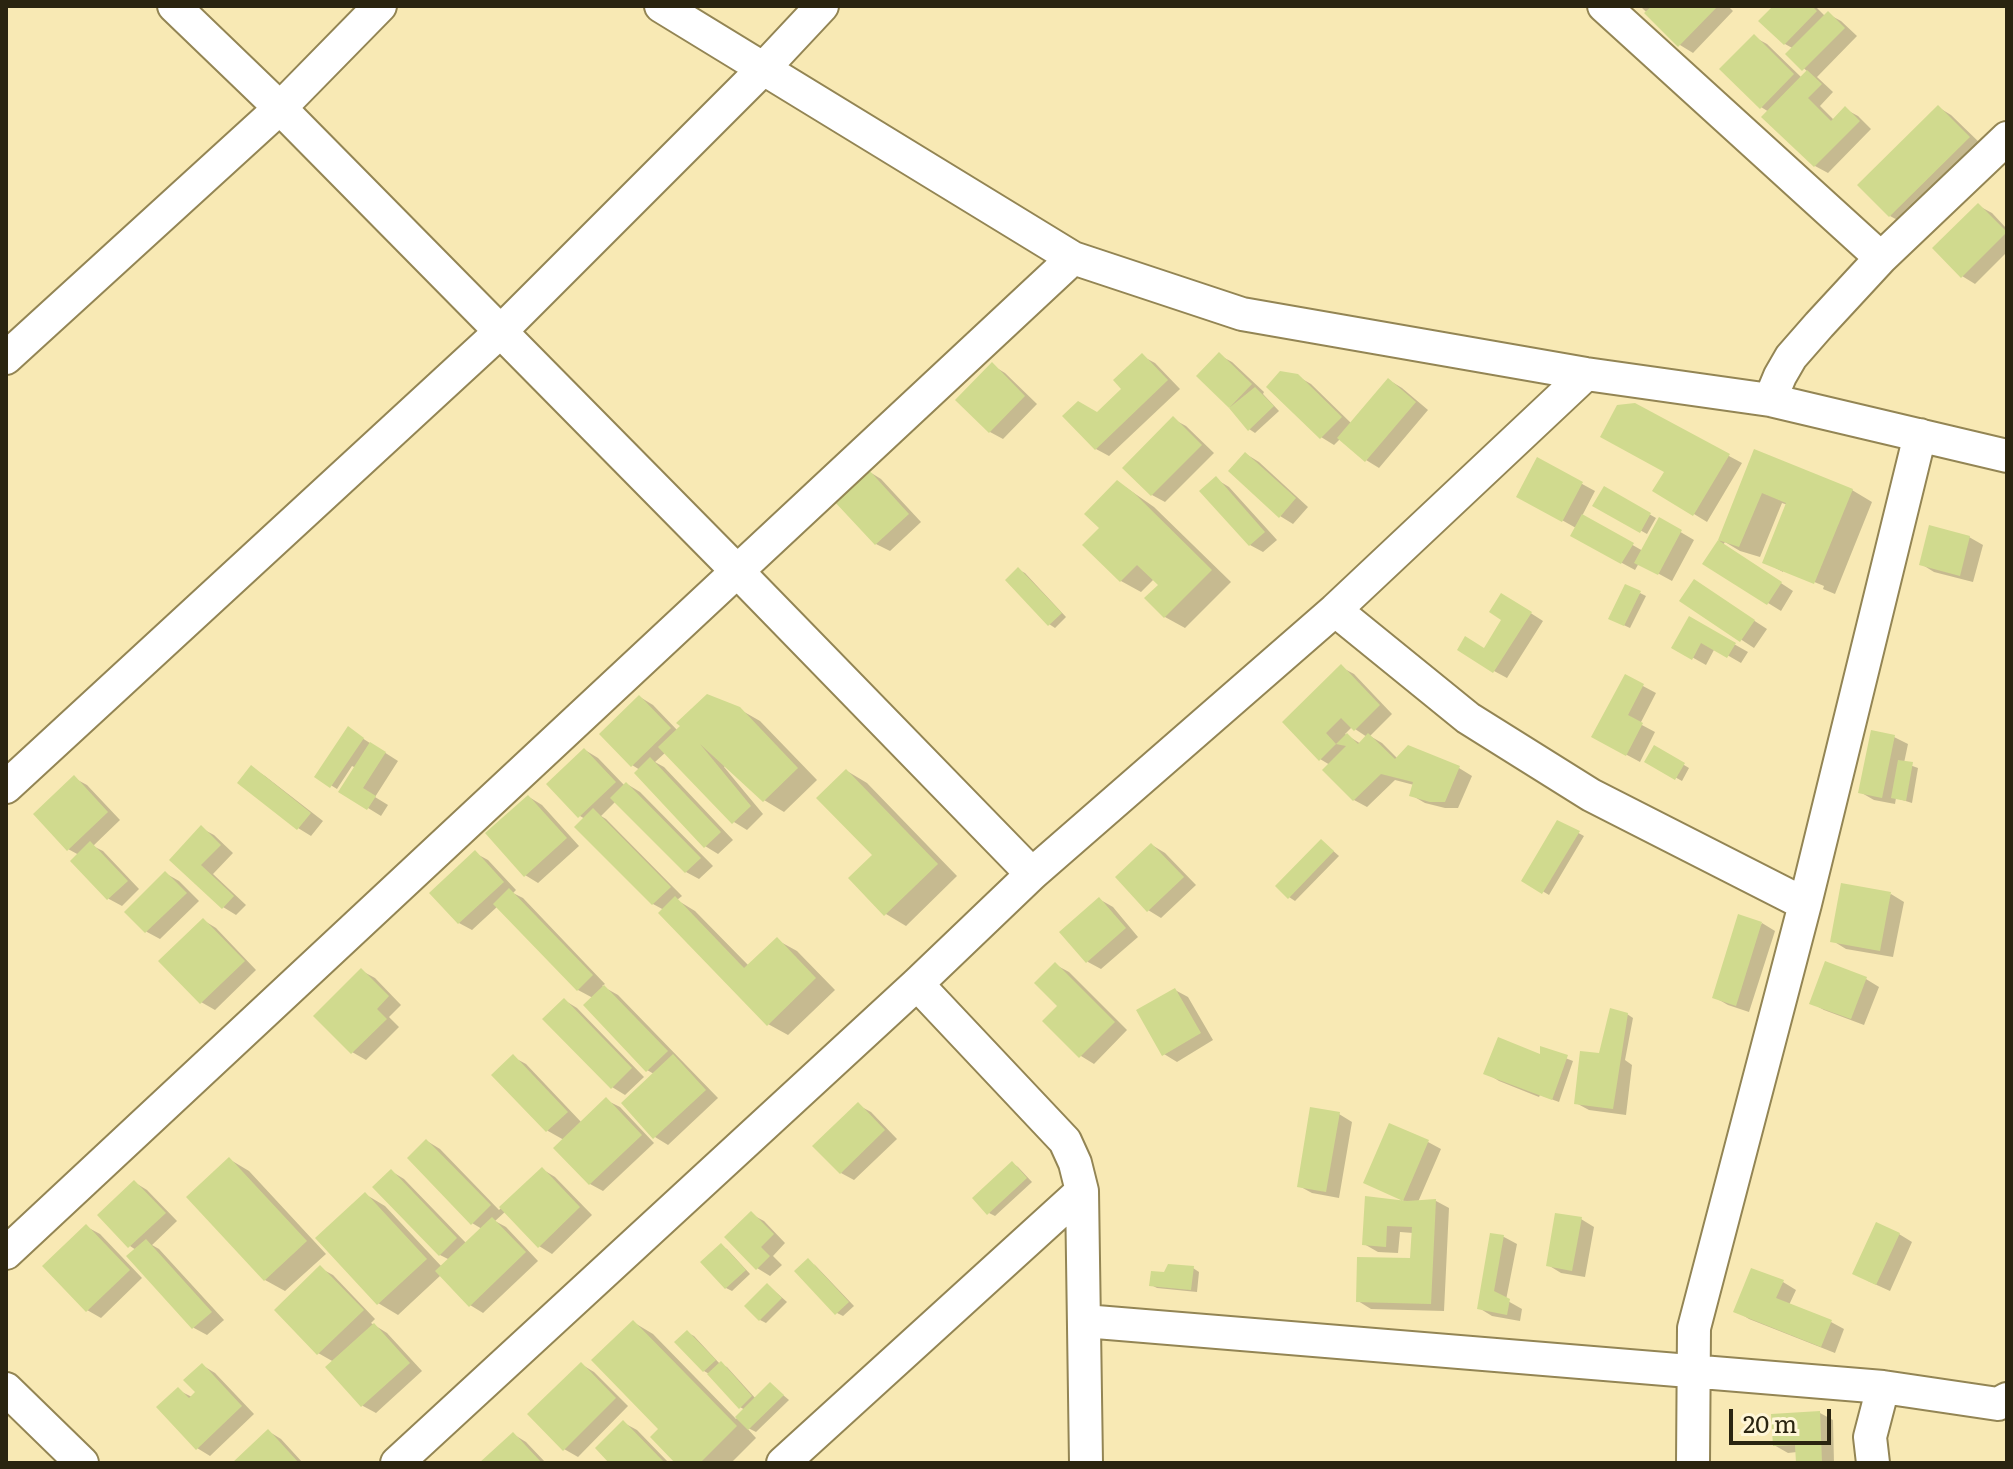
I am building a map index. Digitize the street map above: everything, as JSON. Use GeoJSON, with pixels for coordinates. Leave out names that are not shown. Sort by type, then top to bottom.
{"type":"FeatureCollection","features":[{"type":"Feature","properties":{"kind":"street"},"geometry":{"type":"LineString","coordinates":[[174,6],[501,331],[1032,874]]}},
{"type":"Feature","properties":{"kind":"street"},"geometry":{"type":"LineString","coordinates":[[6,358],[280,108],[380,6]]}},
{"type":"Feature","properties":{"kind":"street"},"geometry":{"type":"LineString","coordinates":[[661,6],[1073,258],[1242,314],[1586,374],[1770,400],[2007,456]]}},
{"type":"Feature","properties":{"kind":"street"},"geometry":{"type":"LineString","coordinates":[[6,787],[501,331],[822,6]]}},
{"type":"Feature","properties":{"kind":"street"},"geometry":{"type":"LineString","coordinates":[[1604,6],[1881,258]]}},
{"type":"Feature","properties":{"kind":"street"},"geometry":{"type":"LineString","coordinates":[[1770,400],[1791,357],[1881,258],[2007,138]]}},
{"type":"Feature","properties":{"kind":"street"},"geometry":{"type":"LineString","coordinates":[[6,1253],[1073,258]]}},
{"type":"Feature","properties":{"kind":"street"},"geometry":{"type":"LineString","coordinates":[[397,1463],[917,984],[1032,874],[1335,610],[1586,374]]}},
{"type":"Feature","properties":{"kind":"street"},"geometry":{"type":"LineString","coordinates":[[1693,1463],[1694,1328],[1805,904],[1920,435]]}},
{"type":"Feature","properties":{"kind":"street"},"geometry":{"type":"LineString","coordinates":[[1335,610],[1468,718],[1567,780],[1805,904]]}},
{"type":"Feature","properties":{"kind":"street"},"geometry":{"type":"LineString","coordinates":[[917,984],[1065,1141],[1075,1163],[1082,1191],[1086,1463]]}},
{"type":"Feature","properties":{"kind":"street"},"geometry":{"type":"LineString","coordinates":[[783,1463],[1082,1191]]}},
{"type":"Feature","properties":{"kind":"street"},"geometry":{"type":"LineString","coordinates":[[1084,1321],[1883,1387],[1998,1404],[2007,1399]]}},
{"type":"Feature","properties":{"kind":"street"},"geometry":{"type":"LineString","coordinates":[[1873,1463],[1870,1437],[1883,1387]]}},
{"type":"Feature","properties":{"kind":"street"},"geometry":{"type":"LineString","coordinates":[[6,1389],[82,1463]]}},
{"type":"Feature","properties":{"kind":"building"},"geometry":{"type":"Polygon","coordinates":[[[1652,6],[1718,6],[1678,47],[1644,13],[1652,6]]]}},
{"type":"Feature","properties":{"kind":"building"},"geometry":{"type":"Polygon","coordinates":[[[1773,6],[1812,6],[1817,11],[1784,45],[1758,21],[1773,6]]]}},
{"type":"Feature","properties":{"kind":"building"},"geometry":{"type":"Polygon","coordinates":[[[1828,11],[1845,28],[1802,71],[1785,54],[1828,11]]]}},
{"type":"Feature","properties":{"kind":"building"},"geometry":{"type":"Polygon","coordinates":[[[1754,34],[1794,74],[1760,109],[1719,69],[1754,34]]]}},
{"type":"Feature","properties":{"kind":"building"},"geometry":{"type":"Polygon","coordinates":[[[1807,70],[1822,84],[1808,98],[1831,121],[1845,106],[1860,121],[1814,167],[1761,117],[1807,70]]]}},
{"type":"Feature","properties":{"kind":"building"},"geometry":{"type":"Polygon","coordinates":[[[1938,105],[1970,137],[1889,217],[1857,185],[1938,105]]]}},
{"type":"Feature","properties":{"kind":"building"},"geometry":{"type":"Polygon","coordinates":[[[1978,203],[2007,232],[1961,278],[1932,248],[1978,203]]]}},
{"type":"Feature","properties":{"kind":"building"},"geometry":{"type":"Polygon","coordinates":[[[1219,352],[1252,384],[1229,408],[1196,376],[1219,352]]]}},
{"type":"Feature","properties":{"kind":"building"},"geometry":{"type":"Polygon","coordinates":[[[1142,353],[1168,380],[1095,450],[1062,416],[1078,401],[1097,412],[1121,389],[1113,380],[1142,353]]]}},
{"type":"Feature","properties":{"kind":"building"},"geometry":{"type":"Polygon","coordinates":[[[992,362],[1025,396],[989,433],[955,400],[992,362]]]}},
{"type":"Feature","properties":{"kind":"building"},"geometry":{"type":"Polygon","coordinates":[[[1280,371],[1298,374],[1342,417],[1320,439],[1266,387],[1280,371]]]}},
{"type":"Feature","properties":{"kind":"building"},"geometry":{"type":"Polygon","coordinates":[[[1388,378],[1416,402],[1365,462],[1337,438],[1388,378]]]}},
{"type":"Feature","properties":{"kind":"building"},"geometry":{"type":"Polygon","coordinates":[[[1255,387],[1274,406],[1248,431],[1229,408],[1255,387]]]}},
{"type":"Feature","properties":{"kind":"building"},"geometry":{"type":"Polygon","coordinates":[[[1635,403],[1730,454],[1693,516],[1652,491],[1664,472],[1600,437],[1617,405],[1635,403]]]}},
{"type":"Feature","properties":{"kind":"building"},"geometry":{"type":"Polygon","coordinates":[[[1173,416],[1202,445],[1151,496],[1122,468],[1173,416]]]}},
{"type":"Feature","properties":{"kind":"building"},"geometry":{"type":"Polygon","coordinates":[[[1754,449],[1853,489],[1814,584],[1762,563],[1786,503],[1762,493],[1739,547],[1718,540],[1754,449]]]}},
{"type":"Feature","properties":{"kind":"building"},"geometry":{"type":"Polygon","coordinates":[[[1245,452],[1296,498],[1279,518],[1228,471],[1245,452]]]}},
{"type":"Feature","properties":{"kind":"building"},"geometry":{"type":"Polygon","coordinates":[[[1537,457],[1583,482],[1562,522],[1516,497],[1537,457]]]}},
{"type":"Feature","properties":{"kind":"building"},"geometry":{"type":"Polygon","coordinates":[[[868,469],[909,514],[875,545],[833,500],[868,469]]]}},
{"type":"Feature","properties":{"kind":"building"},"geometry":{"type":"Polygon","coordinates":[[[1216,476],[1265,532],[1249,546],[1199,491],[1216,476]]]}},
{"type":"Feature","properties":{"kind":"building"},"geometry":{"type":"Polygon","coordinates":[[[1117,480],[1212,570],[1164,618],[1144,598],[1158,585],[1137,565],[1120,582],[1082,545],[1099,528],[1084,514],[1117,480]]]}},
{"type":"Feature","properties":{"kind":"building"},"geometry":{"type":"Polygon","coordinates":[[[1604,486],[1651,513],[1640,533],[1592,506],[1604,486]]]}},
{"type":"Feature","properties":{"kind":"building"},"geometry":{"type":"Polygon","coordinates":[[[1582,514],[1634,543],[1621,564],[1570,536],[1582,514]]]}},
{"type":"Feature","properties":{"kind":"building"},"geometry":{"type":"Polygon","coordinates":[[[1659,517],[1682,530],[1658,575],[1634,563],[1659,517]]]}},
{"type":"Feature","properties":{"kind":"building"},"geometry":{"type":"Polygon","coordinates":[[[1929,525],[1970,536],[1960,576],[1919,565],[1929,525]]]}},
{"type":"Feature","properties":{"kind":"building"},"geometry":{"type":"Polygon","coordinates":[[[1718,540],[1782,582],[1767,605],[1702,564],[1718,540]]]}},
{"type":"Feature","properties":{"kind":"building"},"geometry":{"type":"Polygon","coordinates":[[[1018,567],[1062,613],[1048,626],[1005,580],[1018,567]]]}},
{"type":"Feature","properties":{"kind":"building"},"geometry":{"type":"Polygon","coordinates":[[[1694,579],[1755,620],[1740,642],[1679,601],[1694,579]]]}},
{"type":"Feature","properties":{"kind":"building"},"geometry":{"type":"Polygon","coordinates":[[[1625,584],[1641,591],[1624,626],[1608,619],[1625,584]]]}},
{"type":"Feature","properties":{"kind":"building"},"geometry":{"type":"Polygon","coordinates":[[[1501,593],[1532,612],[1493,673],[1457,650],[1465,636],[1484,648],[1501,620],[1489,612],[1501,593]]]}},
{"type":"Feature","properties":{"kind":"building"},"geometry":{"type":"Polygon","coordinates":[[[1689,616],[1736,643],[1727,658],[1701,643],[1692,660],[1671,648],[1689,616]]]}},
{"type":"Feature","properties":{"kind":"building"},"geometry":{"type":"Polygon","coordinates":[[[1341,664],[1380,705],[1354,731],[1341,718],[1326,733],[1336,744],[1319,761],[1282,722],[1341,664]]]}},
{"type":"Feature","properties":{"kind":"building"},"geometry":{"type":"Polygon","coordinates":[[[1625,674],[1644,684],[1628,715],[1643,723],[1626,756],[1591,737],[1625,674]]]}},
{"type":"Feature","properties":{"kind":"building"},"geometry":{"type":"Polygon","coordinates":[[[707,694],[740,707],[798,768],[763,802],[700,744],[751,806],[732,824],[658,747],[680,726],[676,723],[707,694]]]}},
{"type":"Feature","properties":{"kind":"building"},"geometry":{"type":"Polygon","coordinates":[[[639,695],[671,728],[631,767],[599,734],[639,695]]]}},
{"type":"Feature","properties":{"kind":"building"},"geometry":{"type":"Polygon","coordinates":[[[348,726],[364,738],[330,788],[314,777],[348,726]]]}},
{"type":"Feature","properties":{"kind":"building"},"geometry":{"type":"Polygon","coordinates":[[[1871,730],[1895,735],[1882,798],[1858,793],[1871,730]]]}},
{"type":"Feature","properties":{"kind":"building"},"geometry":{"type":"Polygon","coordinates":[[[1347,733],[1358,744],[1368,733],[1395,759],[1408,745],[1460,766],[1445,802],[1430,802],[1409,796],[1413,782],[1381,774],[1353,801],[1322,770],[1346,746],[1336,744],[1347,733]]]}},
{"type":"Feature","properties":{"kind":"building"},"geometry":{"type":"Polygon","coordinates":[[[370,742],[386,752],[363,788],[376,796],[367,810],[338,792],[370,742]]]}},
{"type":"Feature","properties":{"kind":"building"},"geometry":{"type":"Polygon","coordinates":[[[1654,745],[1685,763],[1675,780],[1644,762],[1654,745]]]}},
{"type":"Feature","properties":{"kind":"building"},"geometry":{"type":"Polygon","coordinates":[[[584,748],[616,782],[578,818],[546,784],[584,748]]]}},
{"type":"Feature","properties":{"kind":"building"},"geometry":{"type":"Polygon","coordinates":[[[650,757],[721,832],[704,848],[634,773],[650,757]]]}},
{"type":"Feature","properties":{"kind":"building"},"geometry":{"type":"Polygon","coordinates":[[[1898,760],[1913,762],[1906,801],[1891,798],[1898,760]]]}},
{"type":"Feature","properties":{"kind":"building"},"geometry":{"type":"Polygon","coordinates":[[[251,765],[311,813],[297,830],[237,783],[251,765]]]}},
{"type":"Feature","properties":{"kind":"building"},"geometry":{"type":"Polygon","coordinates":[[[846,769],[938,864],[884,916],[848,878],[872,855],[816,798],[846,769]]]}},
{"type":"Feature","properties":{"kind":"building"},"geometry":{"type":"Polygon","coordinates":[[[74,775],[108,812],[67,851],[33,814],[74,775]]]}},
{"type":"Feature","properties":{"kind":"building"},"geometry":{"type":"Polygon","coordinates":[[[626,782],[701,858],[685,873],[610,798],[626,782]]]}},
{"type":"Feature","properties":{"kind":"building"},"geometry":{"type":"Polygon","coordinates":[[[528,795],[567,838],[524,877],[485,833],[528,795]]]}},
{"type":"Feature","properties":{"kind":"building"},"geometry":{"type":"Polygon","coordinates":[[[593,808],[671,887],[652,905],[574,827],[593,808]]]}},
{"type":"Feature","properties":{"kind":"building"},"geometry":{"type":"Polygon","coordinates":[[[1557,820],[1580,831],[1542,894],[1521,881],[1557,820]]]}},
{"type":"Feature","properties":{"kind":"building"},"geometry":{"type":"Polygon","coordinates":[[[201,825],[221,845],[201,865],[234,896],[222,909],[169,860],[201,825]]]}},
{"type":"Feature","properties":{"kind":"building"},"geometry":{"type":"Polygon","coordinates":[[[1321,839],[1334,851],[1288,899],[1275,886],[1321,839]]]}},
{"type":"Feature","properties":{"kind":"building"},"geometry":{"type":"Polygon","coordinates":[[[90,841],[128,881],[107,900],[70,861],[90,841]]]}},
{"type":"Feature","properties":{"kind":"building"},"geometry":{"type":"Polygon","coordinates":[[[1151,843],[1184,877],[1147,912],[1115,877],[1151,843]]]}},
{"type":"Feature","properties":{"kind":"building"},"geometry":{"type":"Polygon","coordinates":[[[475,850],[504,882],[458,924],[429,893],[475,850]]]}},
{"type":"Feature","properties":{"kind":"building"},"geometry":{"type":"Polygon","coordinates":[[[165,871],[187,893],[145,933],[124,912],[165,871]]]}},
{"type":"Feature","properties":{"kind":"building"},"geometry":{"type":"Polygon","coordinates":[[[1841,883],[1891,892],[1880,951],[1830,942],[1841,883]]]}},
{"type":"Feature","properties":{"kind":"building"},"geometry":{"type":"Polygon","coordinates":[[[509,888],[593,975],[577,991],[493,904],[509,888]]]}},
{"type":"Feature","properties":{"kind":"building"},"geometry":{"type":"Polygon","coordinates":[[[675,896],[744,968],[777,937],[816,978],[767,1026],[658,913],[675,896]]]}},
{"type":"Feature","properties":{"kind":"building"},"geometry":{"type":"Polygon","coordinates":[[[1099,897],[1126,928],[1086,963],[1059,932],[1099,897]]]}},
{"type":"Feature","properties":{"kind":"building"},"geometry":{"type":"Polygon","coordinates":[[[1738,914],[1762,922],[1736,1006],[1712,998],[1738,914]]]}},
{"type":"Feature","properties":{"kind":"building"},"geometry":{"type":"Polygon","coordinates":[[[203,918],[245,961],[200,1004],[158,961],[203,918]]]}},
{"type":"Feature","properties":{"kind":"building"},"geometry":{"type":"Polygon","coordinates":[[[1825,961],[1867,977],[1851,1019],[1809,1004],[1825,961]]]}},
{"type":"Feature","properties":{"kind":"building"},"geometry":{"type":"Polygon","coordinates":[[[1055,962],[1115,1022],[1079,1058],[1042,1021],[1057,1006],[1034,983],[1055,962]]]}},
{"type":"Feature","properties":{"kind":"building"},"geometry":{"type":"Polygon","coordinates":[[[361,968],[389,996],[377,1009],[387,1019],[351,1054],[313,1016],[361,968]]]}},
{"type":"Feature","properties":{"kind":"building"},"geometry":{"type":"Polygon","coordinates":[[[604,985],[668,1051],[646,1072],[583,1005],[604,985]]]}},
{"type":"Feature","properties":{"kind":"building"},"geometry":{"type":"Polygon","coordinates":[[[1175,988],[1201,1033],[1162,1056],[1136,1010],[1175,988]]]}},
{"type":"Feature","properties":{"kind":"building"},"geometry":{"type":"Polygon","coordinates":[[[564,998],[632,1068],[611,1089],[542,1019],[564,998]]]}},
{"type":"Feature","properties":{"kind":"building"},"geometry":{"type":"Polygon","coordinates":[[[1610,1008],[1628,1013],[1613,1109],[1574,1104],[1580,1051],[1599,1053],[1610,1008]]]}},
{"type":"Feature","properties":{"kind":"building"},"geometry":{"type":"Polygon","coordinates":[[[1498,1037],[1540,1054],[1540,1046],[1568,1055],[1552,1100],[1483,1074],[1498,1037]]]}},
{"type":"Feature","properties":{"kind":"building"},"geometry":{"type":"Polygon","coordinates":[[[513,1054],[568,1112],[546,1132],[491,1075],[513,1054]]]}},
{"type":"Feature","properties":{"kind":"building"},"geometry":{"type":"Polygon","coordinates":[[[673,1054],[706,1090],[653,1139],[621,1103],[673,1054]]]}},
{"type":"Feature","properties":{"kind":"building"},"geometry":{"type":"Polygon","coordinates":[[[606,1097],[642,1135],[589,1185],[553,1148],[606,1097]]]}},
{"type":"Feature","properties":{"kind":"building"},"geometry":{"type":"Polygon","coordinates":[[[858,1102],[885,1130],[840,1174],[812,1146],[858,1102]]]}},
{"type":"Feature","properties":{"kind":"building"},"geometry":{"type":"Polygon","coordinates":[[[1310,1107],[1340,1112],[1326,1192],[1297,1187],[1310,1107]]]}},
{"type":"Feature","properties":{"kind":"building"},"geometry":{"type":"Polygon","coordinates":[[[1389,1123],[1429,1140],[1403,1201],[1363,1183],[1389,1123]]]}},
{"type":"Feature","properties":{"kind":"building"},"geometry":{"type":"Polygon","coordinates":[[[426,1139],[491,1205],[471,1225],[407,1158],[426,1139]]]}},
{"type":"Feature","properties":{"kind":"building"},"geometry":{"type":"Polygon","coordinates":[[[229,1157],[307,1241],[264,1281],[186,1197],[229,1157]]]}},
{"type":"Feature","properties":{"kind":"building"},"geometry":{"type":"Polygon","coordinates":[[[1012,1161],[1027,1178],[987,1215],[972,1198],[1012,1161]]]}},
{"type":"Feature","properties":{"kind":"building"},"geometry":{"type":"Polygon","coordinates":[[[542,1167],[580,1207],[538,1248],[499,1207],[542,1167]]]}},
{"type":"Feature","properties":{"kind":"building"},"geometry":{"type":"Polygon","coordinates":[[[391,1169],[457,1238],[439,1256],[372,1187],[391,1169]]]}},
{"type":"Feature","properties":{"kind":"building"},"geometry":{"type":"Polygon","coordinates":[[[134,1180],[166,1213],[128,1248],[97,1215],[134,1180]]]}},
{"type":"Feature","properties":{"kind":"building"},"geometry":{"type":"Polygon","coordinates":[[[365,1192],[427,1259],[377,1305],[315,1238],[365,1192]]]}},
{"type":"Feature","properties":{"kind":"building"},"geometry":{"type":"Polygon","coordinates":[[[1365,1196],[1407,1201],[1436,1199],[1431,1304],[1356,1302],[1357,1257],[1410,1258],[1412,1227],[1387,1226],[1386,1247],[1362,1245],[1365,1196]]]}},
{"type":"Feature","properties":{"kind":"building"},"geometry":{"type":"Polygon","coordinates":[[[751,1211],[774,1234],[761,1247],[770,1256],[756,1270],[724,1237],[751,1211]]]}},
{"type":"Feature","properties":{"kind":"building"},"geometry":{"type":"Polygon","coordinates":[[[1555,1213],[1582,1217],[1572,1271],[1546,1266],[1555,1213]]]}},
{"type":"Feature","properties":{"kind":"building"},"geometry":{"type":"Polygon","coordinates":[[[492,1217],[526,1252],[469,1307],[435,1271],[492,1217]]]}},
{"type":"Feature","properties":{"kind":"building"},"geometry":{"type":"Polygon","coordinates":[[[1876,1222],[1900,1233],[1876,1285],[1852,1274],[1876,1222]]]}},
{"type":"Feature","properties":{"kind":"building"},"geometry":{"type":"Polygon","coordinates":[[[86,1224],[130,1270],[86,1312],[42,1266],[86,1224]]]}},
{"type":"Feature","properties":{"kind":"building"},"geometry":{"type":"Polygon","coordinates":[[[1490,1233],[1504,1235],[1494,1291],[1510,1299],[1507,1315],[1477,1309],[1490,1233]]]}},
{"type":"Feature","properties":{"kind":"building"},"geometry":{"type":"Polygon","coordinates":[[[146,1239],[212,1312],[192,1329],[126,1256],[146,1239]]]}},
{"type":"Feature","properties":{"kind":"building"},"geometry":{"type":"Polygon","coordinates":[[[721,1243],[746,1270],[725,1289],[700,1262],[721,1243]]]}},
{"type":"Feature","properties":{"kind":"building"},"geometry":{"type":"Polygon","coordinates":[[[808,1258],[849,1302],[835,1315],[794,1271],[808,1258]]]}},
{"type":"Feature","properties":{"kind":"building"},"geometry":{"type":"Polygon","coordinates":[[[1168,1264],[1194,1266],[1191,1290],[1149,1286],[1151,1271],[1164,1272],[1168,1264]]]}},
{"type":"Feature","properties":{"kind":"building"},"geometry":{"type":"Polygon","coordinates":[[[320,1265],[364,1310],[317,1355],[274,1310],[320,1265]]]}},
{"type":"Feature","properties":{"kind":"building"},"geometry":{"type":"Polygon","coordinates":[[[1751,1268],[1784,1280],[1776,1298],[1832,1320],[1821,1347],[1733,1312],[1751,1268]]]}},
{"type":"Feature","properties":{"kind":"building"},"geometry":{"type":"Polygon","coordinates":[[[767,1283],[782,1298],[759,1321],[744,1306],[767,1283]]]}},
{"type":"Feature","properties":{"kind":"building"},"geometry":{"type":"Polygon","coordinates":[[[633,1320],[737,1426],[700,1463],[675,1463],[650,1437],[658,1429],[591,1360],[633,1320]]]}},
{"type":"Feature","properties":{"kind":"building"},"geometry":{"type":"Polygon","coordinates":[[[374,1323],[410,1363],[361,1407],[325,1367],[374,1323]]]}},
{"type":"Feature","properties":{"kind":"building"},"geometry":{"type":"Polygon","coordinates":[[[687,1330],[716,1360],[703,1372],[674,1342],[687,1330]]]}},
{"type":"Feature","properties":{"kind":"building"},"geometry":{"type":"Polygon","coordinates":[[[721,1361],[752,1396],[739,1409],[707,1374],[721,1361]]]}},
{"type":"Feature","properties":{"kind":"building"},"geometry":{"type":"Polygon","coordinates":[[[581,1362],[616,1398],[563,1451],[527,1414],[581,1362]]]}},
{"type":"Feature","properties":{"kind":"building"},"geometry":{"type":"Polygon","coordinates":[[[202,1363],[242,1406],[196,1450],[156,1407],[178,1387],[189,1398],[195,1392],[183,1380],[202,1363]]]}},
{"type":"Feature","properties":{"kind":"building"},"geometry":{"type":"Polygon","coordinates":[[[770,1382],[784,1395],[748,1430],[735,1417],[770,1382]]]}},
{"type":"Feature","properties":{"kind":"building"},"geometry":{"type":"Polygon","coordinates":[[[1820,1411],[1822,1463],[1796,1463],[1795,1445],[1773,1446],[1771,1414],[1820,1411]]]}},
{"type":"Feature","properties":{"kind":"building"},"geometry":{"type":"Polygon","coordinates":[[[623,1420],[665,1463],[609,1463],[595,1448],[623,1420]]]}},
{"type":"Feature","properties":{"kind":"building"},"geometry":{"type":"Polygon","coordinates":[[[268,1429],[299,1463],[232,1463],[268,1429]]]}},
{"type":"Feature","properties":{"kind":"building"},"geometry":{"type":"Polygon","coordinates":[[[513,1432],[542,1463],[479,1463],[513,1432]]]}}]}
